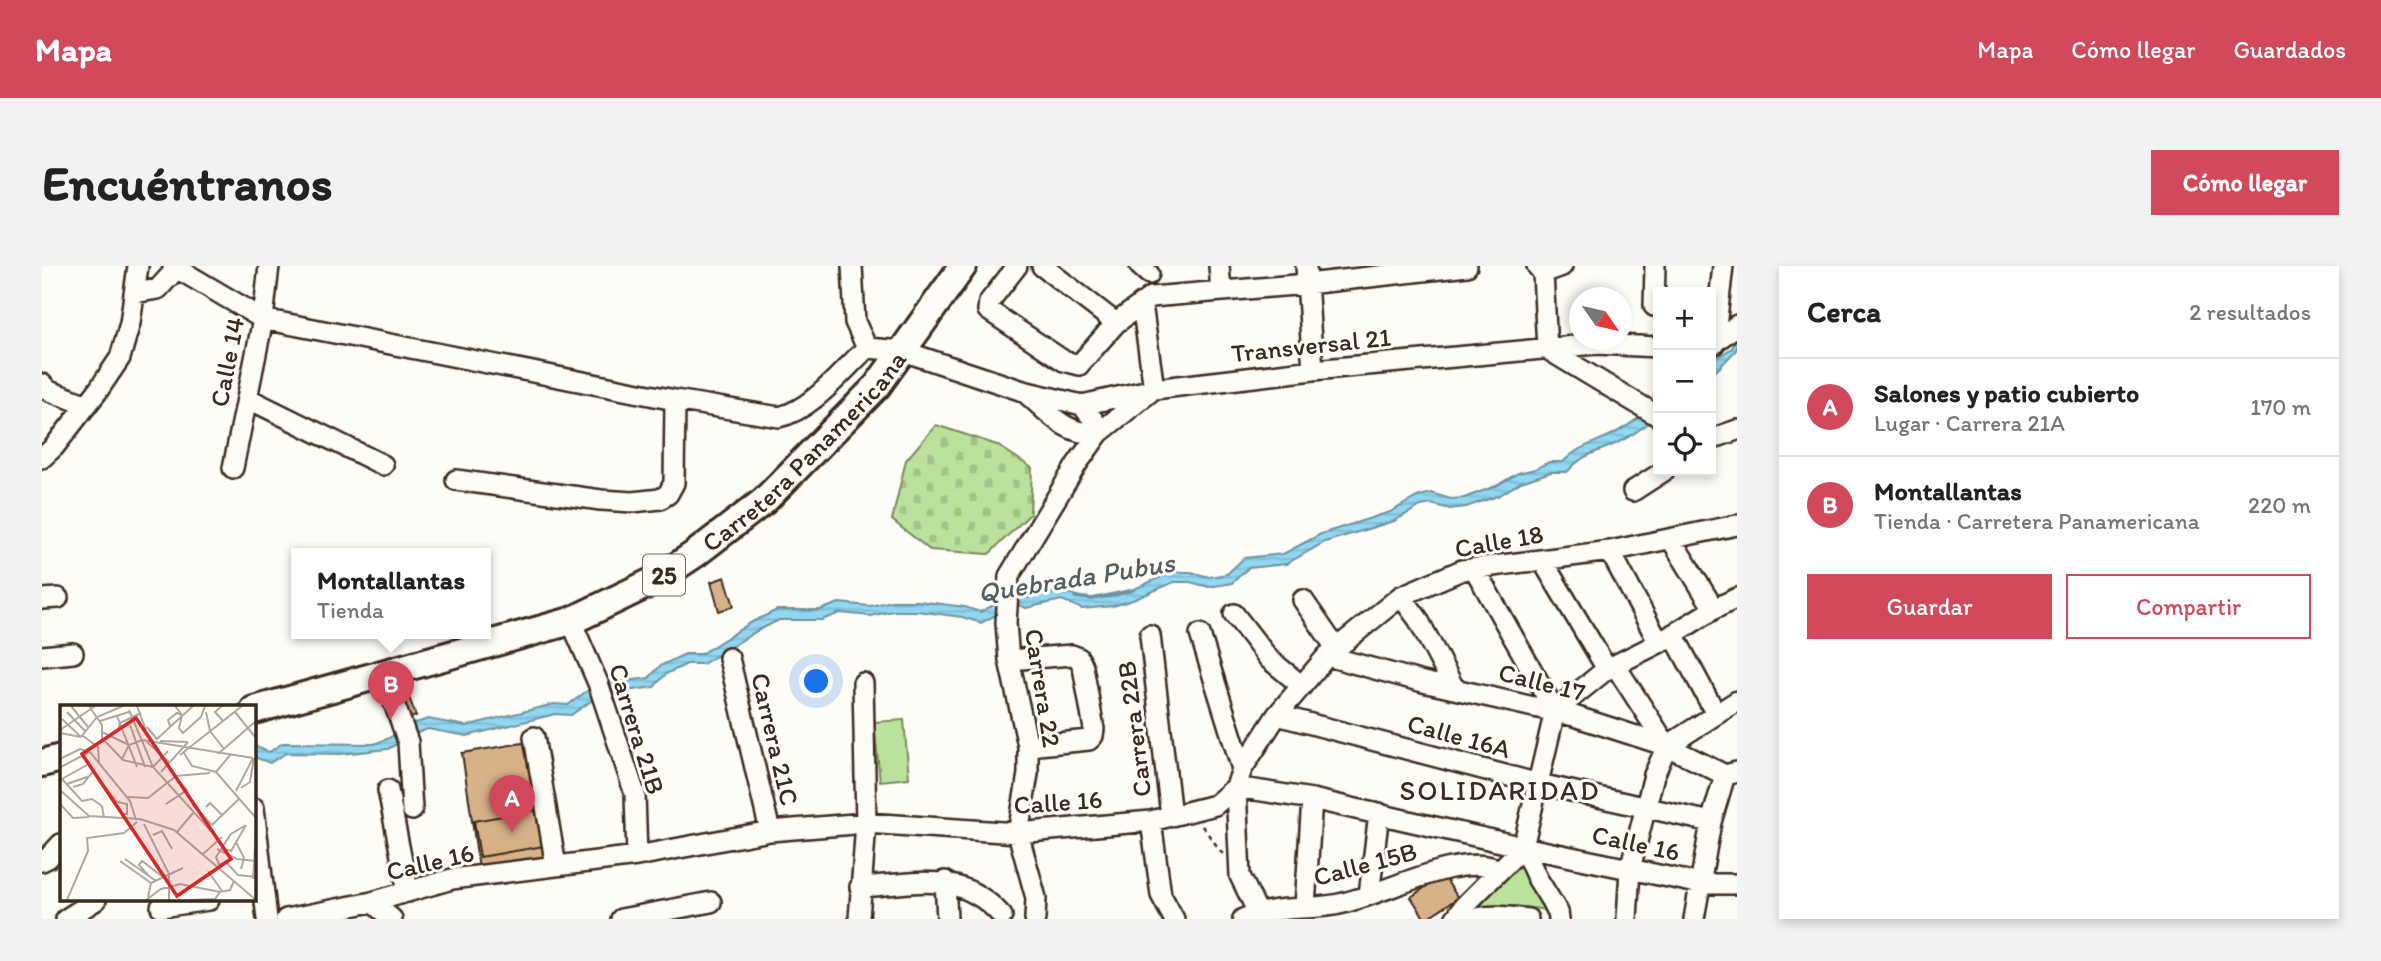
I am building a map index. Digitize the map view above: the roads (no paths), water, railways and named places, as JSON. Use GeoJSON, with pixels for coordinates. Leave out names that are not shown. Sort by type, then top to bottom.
{"type":"FeatureCollection","features":[{"type":"Feature","properties":{"kind":"highway","name":"Carretera Panamericana"},"geometry":{"type":"LineString","coordinates":[[256,709],[571,621],[656,580],[764,501],[877,386],[962,266]]}},
{"type":"Feature","properties":{"kind":"street"},"geometry":{"type":"LineString","coordinates":[[42,458],[54,447],[97,392],[120,358],[130,323],[138,266]]}},
{"type":"Feature","properties":{"kind":"street","name":"Calle 14"},"geometry":{"type":"LineString","coordinates":[[233,468],[263,319],[269,266]]}},
{"type":"Feature","properties":{"kind":"street"},"geometry":{"type":"LineString","coordinates":[[134,293],[158,289],[176,267],[263,319],[675,400],[779,417],[792,414],[809,402],[867,348],[855,323],[852,266]]}},
{"type":"Feature","properties":{"kind":"street"},"geometry":{"type":"LineString","coordinates":[[1017,266],[989,302],[988,310],[1064,361],[1079,365],[1116,323],[1146,301],[1307,275],[1454,267]]}},
{"type":"Feature","properties":{"kind":"street"},"geometry":{"type":"LineString","coordinates":[[1042,266],[1116,323]]}},
{"type":"Feature","properties":{"kind":"street"},"geometry":{"type":"LineString","coordinates":[[1219,266],[1221,291]]}},
{"type":"Feature","properties":{"kind":"street"},"geometry":{"type":"LineString","coordinates":[[1547,349],[1540,269],[1563,266]]}},
{"type":"Feature","properties":{"kind":"street"},"geometry":{"type":"LineString","coordinates":[[1654,287],[1655,266]]}},
{"type":"Feature","properties":{"kind":"street"},"geometry":{"type":"LineString","coordinates":[[1716,316],[1723,266]]}},
{"type":"Feature","properties":{"kind":"street"},"geometry":{"type":"LineString","coordinates":[[1307,275],[1313,370]]}},
{"type":"Feature","properties":{"kind":"street"},"geometry":{"type":"LineString","coordinates":[[1146,301],[1154,389]]}},
{"type":"Feature","properties":{"kind":"street"},"geometry":{"type":"LineString","coordinates":[[1716,342],[1737,325]]}},
{"type":"Feature","properties":{"kind":"street"},"geometry":{"type":"LineString","coordinates":[[1547,349],[1596,344],[1653,347]]}},
{"type":"Feature","properties":{"kind":"street","name":"Transversal 21"},"geometry":{"type":"LineString","coordinates":[[867,348],[903,351],[1023,391],[1082,405],[1154,389],[1313,370],[1547,349]]}},
{"type":"Feature","properties":{"kind":"street"},"geometry":{"type":"LineString","coordinates":[[1547,349],[1651,411]]}},
{"type":"Feature","properties":{"kind":"street"},"geometry":{"type":"LineString","coordinates":[[42,384],[49,391],[85,404]]}},
{"type":"Feature","properties":{"kind":"street","name":"Carrera 22"},"geometry":{"type":"LineString","coordinates":[[1035,919],[1036,898],[1018,833],[1028,774],[1028,746],[1009,660],[1006,623],[1009,576],[1077,464],[1099,433],[1154,389]]}},
{"type":"Feature","properties":{"kind":"street","name":"Transversal 21"},"geometry":{"type":"LineString","coordinates":[[1023,391],[1064,426],[1084,434],[1099,433]]}},
{"type":"Feature","properties":{"kind":"street"},"geometry":{"type":"LineString","coordinates":[[247,398],[383,465]]}},
{"type":"Feature","properties":{"kind":"street"},"geometry":{"type":"LineString","coordinates":[[456,480],[601,500],[634,502],[660,499],[668,494],[674,483],[675,400]]}},
{"type":"Feature","properties":{"kind":"street"},"geometry":{"type":"LineString","coordinates":[[1082,405],[1095,422],[1099,433]]}},
{"type":"Feature","properties":{"kind":"street"},"geometry":{"type":"LineString","coordinates":[[1064,426],[1077,464]]}},
{"type":"Feature","properties":{"kind":"street"},"geometry":{"type":"LineString","coordinates":[[1716,437],[1737,430]]}},
{"type":"Feature","properties":{"kind":"street"},"geometry":{"type":"LineString","coordinates":[[1633,491],[1656,476]]}},
{"type":"Feature","properties":{"kind":"street","name":"Calle 18"},"geometry":{"type":"LineString","coordinates":[[1239,778],[1277,715],[1332,652],[1401,596],[1462,570],[1610,551],[1737,525]]}},
{"type":"Feature","properties":{"kind":"street"},"geometry":{"type":"LineString","coordinates":[[1455,919],[1464,906],[1523,847],[1555,711],[1611,667],[1729,606],[1671,540]]}},
{"type":"Feature","properties":{"kind":"street"},"geometry":{"type":"LineString","coordinates":[[1610,551],[1716,714]]}},
{"type":"Feature","properties":{"kind":"street"},"geometry":{"type":"LineString","coordinates":[[1542,560],[1611,667],[1667,746]]}},
{"type":"Feature","properties":{"kind":"street"},"geometry":{"type":"LineString","coordinates":[[1474,568],[1555,711]]}},
{"type":"Feature","properties":{"kind":"street"},"geometry":{"type":"LineString","coordinates":[[1401,596],[1418,619],[1454,688]]}},
{"type":"Feature","properties":{"kind":"street"},"geometry":{"type":"LineString","coordinates":[[1303,600],[1332,652]]}},
{"type":"Feature","properties":{"kind":"street"},"geometry":{"type":"LineString","coordinates":[[1234,614],[1269,659],[1302,686]]}},
{"type":"Feature","properties":{"kind":"street","name":"Carrera 21B"},"geometry":{"type":"LineString","coordinates":[[571,621],[598,683],[635,794],[637,856]]}},
{"type":"Feature","properties":{"kind":"street"},"geometry":{"type":"LineString","coordinates":[[1200,634],[1239,778],[1240,876],[1254,917]]}},
{"type":"Feature","properties":{"kind":"street","name":"Carrera 22B"},"geometry":{"type":"LineString","coordinates":[[1150,635],[1171,816]]}},
{"type":"Feature","properties":{"kind":"street","name":"Calle 17"},"geometry":{"type":"LineString","coordinates":[[1332,652],[1423,682],[1555,711],[1667,746],[1731,774]]}},
{"type":"Feature","properties":{"kind":"street"},"geometry":{"type":"LineString","coordinates":[[42,656],[73,653]]}},
{"type":"Feature","properties":{"kind":"street"},"geometry":{"type":"LineString","coordinates":[[1009,660],[1072,655],[1079,658],[1083,667],[1093,736],[1089,740],[1028,746]]}},
{"type":"Feature","properties":{"kind":"street","name":"Carrera 21C"},"geometry":{"type":"LineString","coordinates":[[729,658],[770,831]]}},
{"type":"Feature","properties":{"kind":"street"},"geometry":{"type":"LineString","coordinates":[[384,675],[405,734],[412,810]]}},
{"type":"Feature","properties":{"kind":"street"},"geometry":{"type":"LineString","coordinates":[[859,919],[866,823],[863,683]]}},
{"type":"Feature","properties":{"kind":"street"},"geometry":{"type":"LineString","coordinates":[[1627,919],[1630,869],[1654,775],[1667,746],[1737,701]]}},
{"type":"Feature","properties":{"kind":"street","name":"Calle 16A"},"geometry":{"type":"LineString","coordinates":[[1277,715],[1539,784],[1711,822]]}},
{"type":"Feature","properties":{"kind":"street"},"geometry":{"type":"LineString","coordinates":[[534,737],[556,866]]}},
{"type":"Feature","properties":{"kind":"street"},"geometry":{"type":"LineString","coordinates":[[1694,919],[1711,822],[1731,774]]}},
{"type":"Feature","properties":{"kind":"street","name":"Calle 16"},"geometry":{"type":"LineString","coordinates":[[286,919],[372,902],[452,879],[637,856],[770,831],[866,823],[1018,833],[1151,821],[1215,805],[1239,778],[1312,799],[1523,847],[1702,884],[1737,884]]}},
{"type":"Feature","properties":{"kind":"street"},"geometry":{"type":"LineString","coordinates":[[388,790],[408,892]]}},
{"type":"Feature","properties":{"kind":"street"},"geometry":{"type":"LineString","coordinates":[[1306,906],[1312,799]]}},
{"type":"Feature","properties":{"kind":"street"},"geometry":{"type":"LineString","coordinates":[[1369,895],[1379,813]]}},
{"type":"Feature","properties":{"kind":"street","name":"Carrera 22B"},"geometry":{"type":"LineString","coordinates":[[1151,821],[1161,895],[1174,919]]}},
{"type":"Feature","properties":{"kind":"street"},"geometry":{"type":"LineString","coordinates":[[256,825],[267,919]]}},
{"type":"Feature","properties":{"kind":"street"},"geometry":{"type":"LineString","coordinates":[[42,861],[60,845]]}},
{"type":"Feature","properties":{"kind":"street"},"geometry":{"type":"LineString","coordinates":[[1523,847],[1537,878],[1558,912],[1559,919]]}},
{"type":"Feature","properties":{"kind":"street","name":"Calle 15B"},"geometry":{"type":"LineString","coordinates":[[1254,917],[1306,906],[1336,912],[1369,895],[1451,868],[1484,865],[1500,870]]}},
{"type":"Feature","properties":{"kind":"street"},"geometry":{"type":"LineString","coordinates":[[860,887],[945,881],[962,886],[989,901],[1003,918]]}},
{"type":"Feature","properties":{"kind":"street"},"geometry":{"type":"LineString","coordinates":[[945,881],[947,919]]}},
{"type":"Feature","properties":{"kind":"street"},"geometry":{"type":"LineString","coordinates":[[66,919],[93,902]]}},
{"type":"Feature","properties":{"kind":"street"},"geometry":{"type":"LineString","coordinates":[[161,909],[198,902]]}},
{"type":"Feature","properties":{"kind":"street"},"geometry":{"type":"LineString","coordinates":[[372,902],[393,919]]}},
{"type":"Feature","properties":{"kind":"street"},"geometry":{"type":"LineString","coordinates":[[621,919],[711,902]]}},
{"type":"Feature","properties":{"kind":"street"},"geometry":{"type":"LineString","coordinates":[[1473,919],[1509,916],[1528,919]]}},
{"type":"Feature","properties":{"kind":"water"},"geometry":{"type":"Polygon","coordinates":[[[1737,336],[1737,349],[1716,371],[1716,358],[1732,348],[1737,336]]]}},
{"type":"Feature","properties":{"kind":"water"},"geometry":{"type":"Polygon","coordinates":[[[1653,407],[1653,420],[1648,424],[1621,441],[1584,457],[1567,472],[1551,472],[1521,482],[1500,495],[1466,507],[1450,509],[1431,504],[1421,506],[1394,521],[1325,542],[1286,564],[1248,568],[1232,583],[1209,587],[1190,582],[1174,582],[1113,606],[1082,609],[1062,600],[1026,608],[1016,604],[981,623],[962,617],[917,611],[893,611],[871,616],[840,613],[822,620],[779,620],[703,664],[687,664],[666,674],[654,687],[619,692],[607,690],[571,715],[555,714],[467,736],[428,729],[388,749],[341,754],[286,753],[270,763],[256,758],[256,747],[269,752],[283,743],[374,744],[428,719],[466,726],[554,704],[568,705],[605,680],[618,682],[649,678],[660,666],[685,654],[701,654],[752,622],[777,610],[820,610],[839,603],[870,606],[892,601],[918,601],[965,607],[980,612],[1016,594],[1027,598],[1063,590],[1084,599],[1111,597],[1172,572],[1191,572],[1209,577],[1227,574],[1244,558],[1283,554],[1321,534],[1390,512],[1417,497],[1431,493],[1451,499],[1464,498],[1496,486],[1518,473],[1549,462],[1563,462],[1580,449],[1611,435],[1653,407]]]}},
{"type":"Feature","properties":{"kind":"waterway","name":"Quebrada Pubus"},"geometry":{"type":"LineString","coordinates":[[1075,597],[1092,599],[1133,590]]}},
{"type":"Feature","properties":{"kind":"place","name":"Montallantas"},"geometry":{"type":"Point","coordinates":[391,719]}},
{"type":"Feature","properties":{"kind":"place","name":"Salones y patio cubierto"},"geometry":{"type":"Point","coordinates":[512,833]}},
{"type":"Feature","properties":{"kind":"district","name":"SOLIDARIDAD"},"geometry":{"type":"Point","coordinates":[1500,790]}}]}
